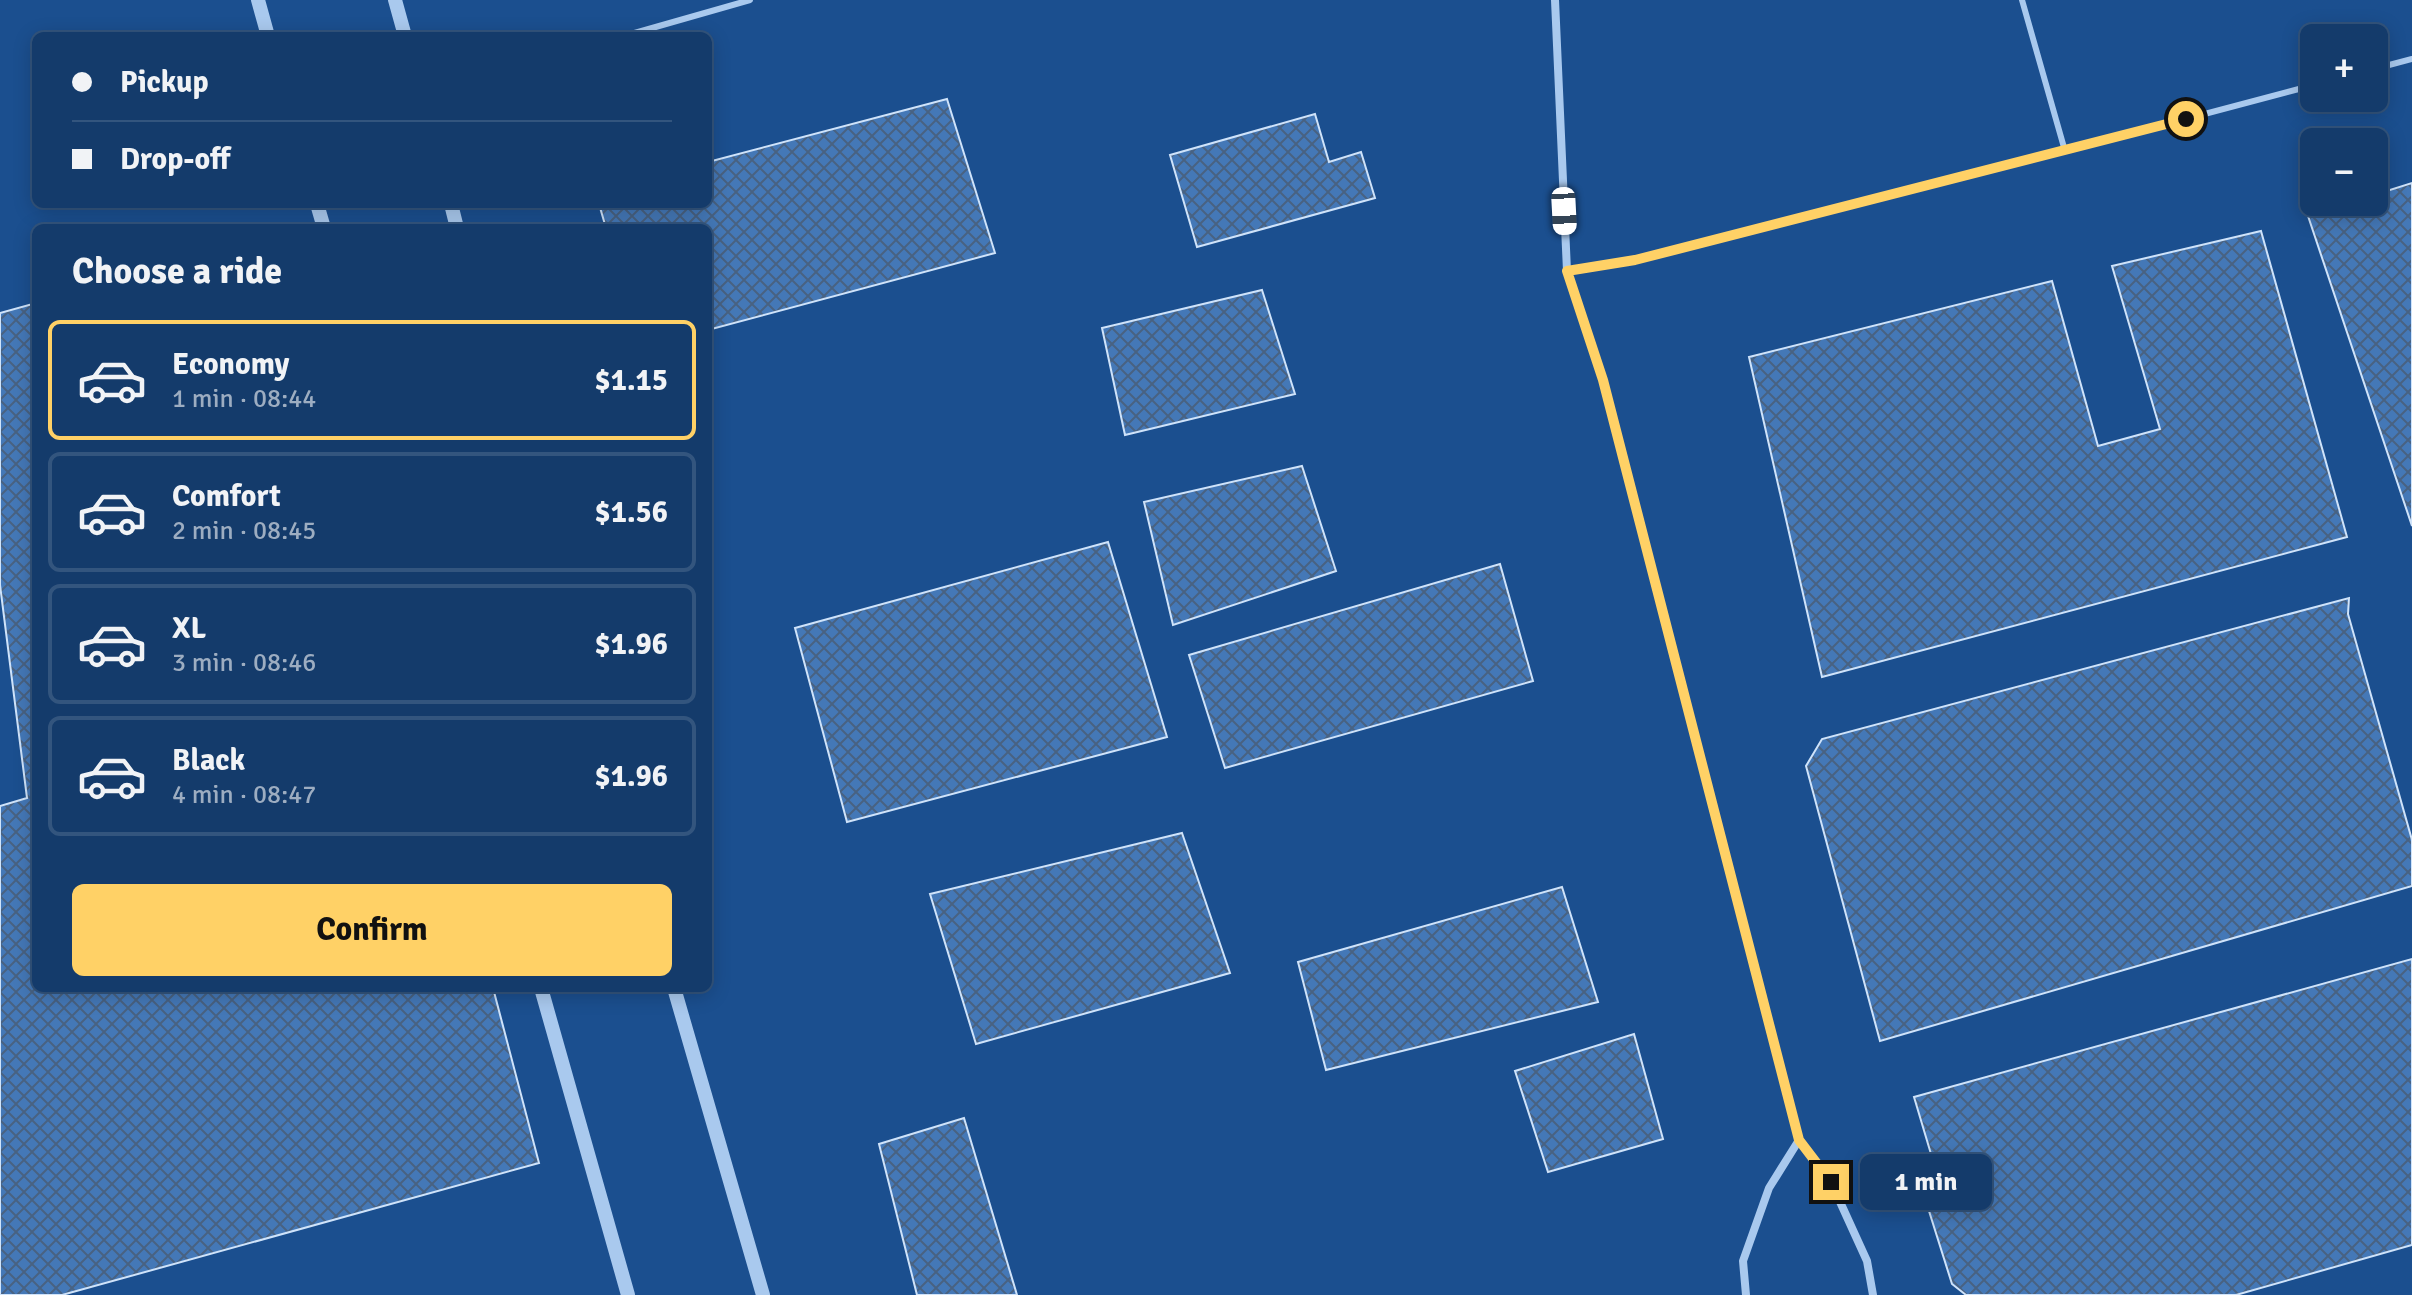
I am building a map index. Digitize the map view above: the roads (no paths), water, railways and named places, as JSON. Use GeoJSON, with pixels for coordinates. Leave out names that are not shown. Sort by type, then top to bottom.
{"type":"FeatureCollection","features":[{"type":"Feature","properties":{"kind":"street"},"geometry":{"type":"LineString","coordinates":[[258,0],[267,32]]}},
{"type":"Feature","properties":{"kind":"street"},"geometry":{"type":"LineString","coordinates":[[395,0],[404,32]]}},
{"type":"Feature","properties":{"kind":"street"},"geometry":{"type":"LineString","coordinates":[[1555,0],[1567,271],[1603,380],[1799,1140],[1831,1182],[1867,1261],[1873,1295]]}},
{"type":"Feature","properties":{"kind":"street"},"geometry":{"type":"LineString","coordinates":[[542,992],[628,1295]]}},
{"type":"Feature","properties":{"kind":"street"},"geometry":{"type":"LineString","coordinates":[[675,992],[763,1295]]}},
{"type":"Feature","properties":{"kind":"street"},"geometry":{"type":"LineString","coordinates":[[1746,1295],[1743,1261],[1769,1188],[1799,1140]]}},
{"type":"Feature","properties":{"kind":"lane"},"geometry":{"type":"LineString","coordinates":[[638,32],[750,0]]}},
{"type":"Feature","properties":{"kind":"lane"},"geometry":{"type":"LineString","coordinates":[[2022,0],[2065,151]]}},
{"type":"Feature","properties":{"kind":"lane"},"geometry":{"type":"LineString","coordinates":[[2388,65],[2412,59]]}},
{"type":"Feature","properties":{"kind":"lane"},"geometry":{"type":"LineString","coordinates":[[1567,271],[1635,260],[2300,89]]}}]}
